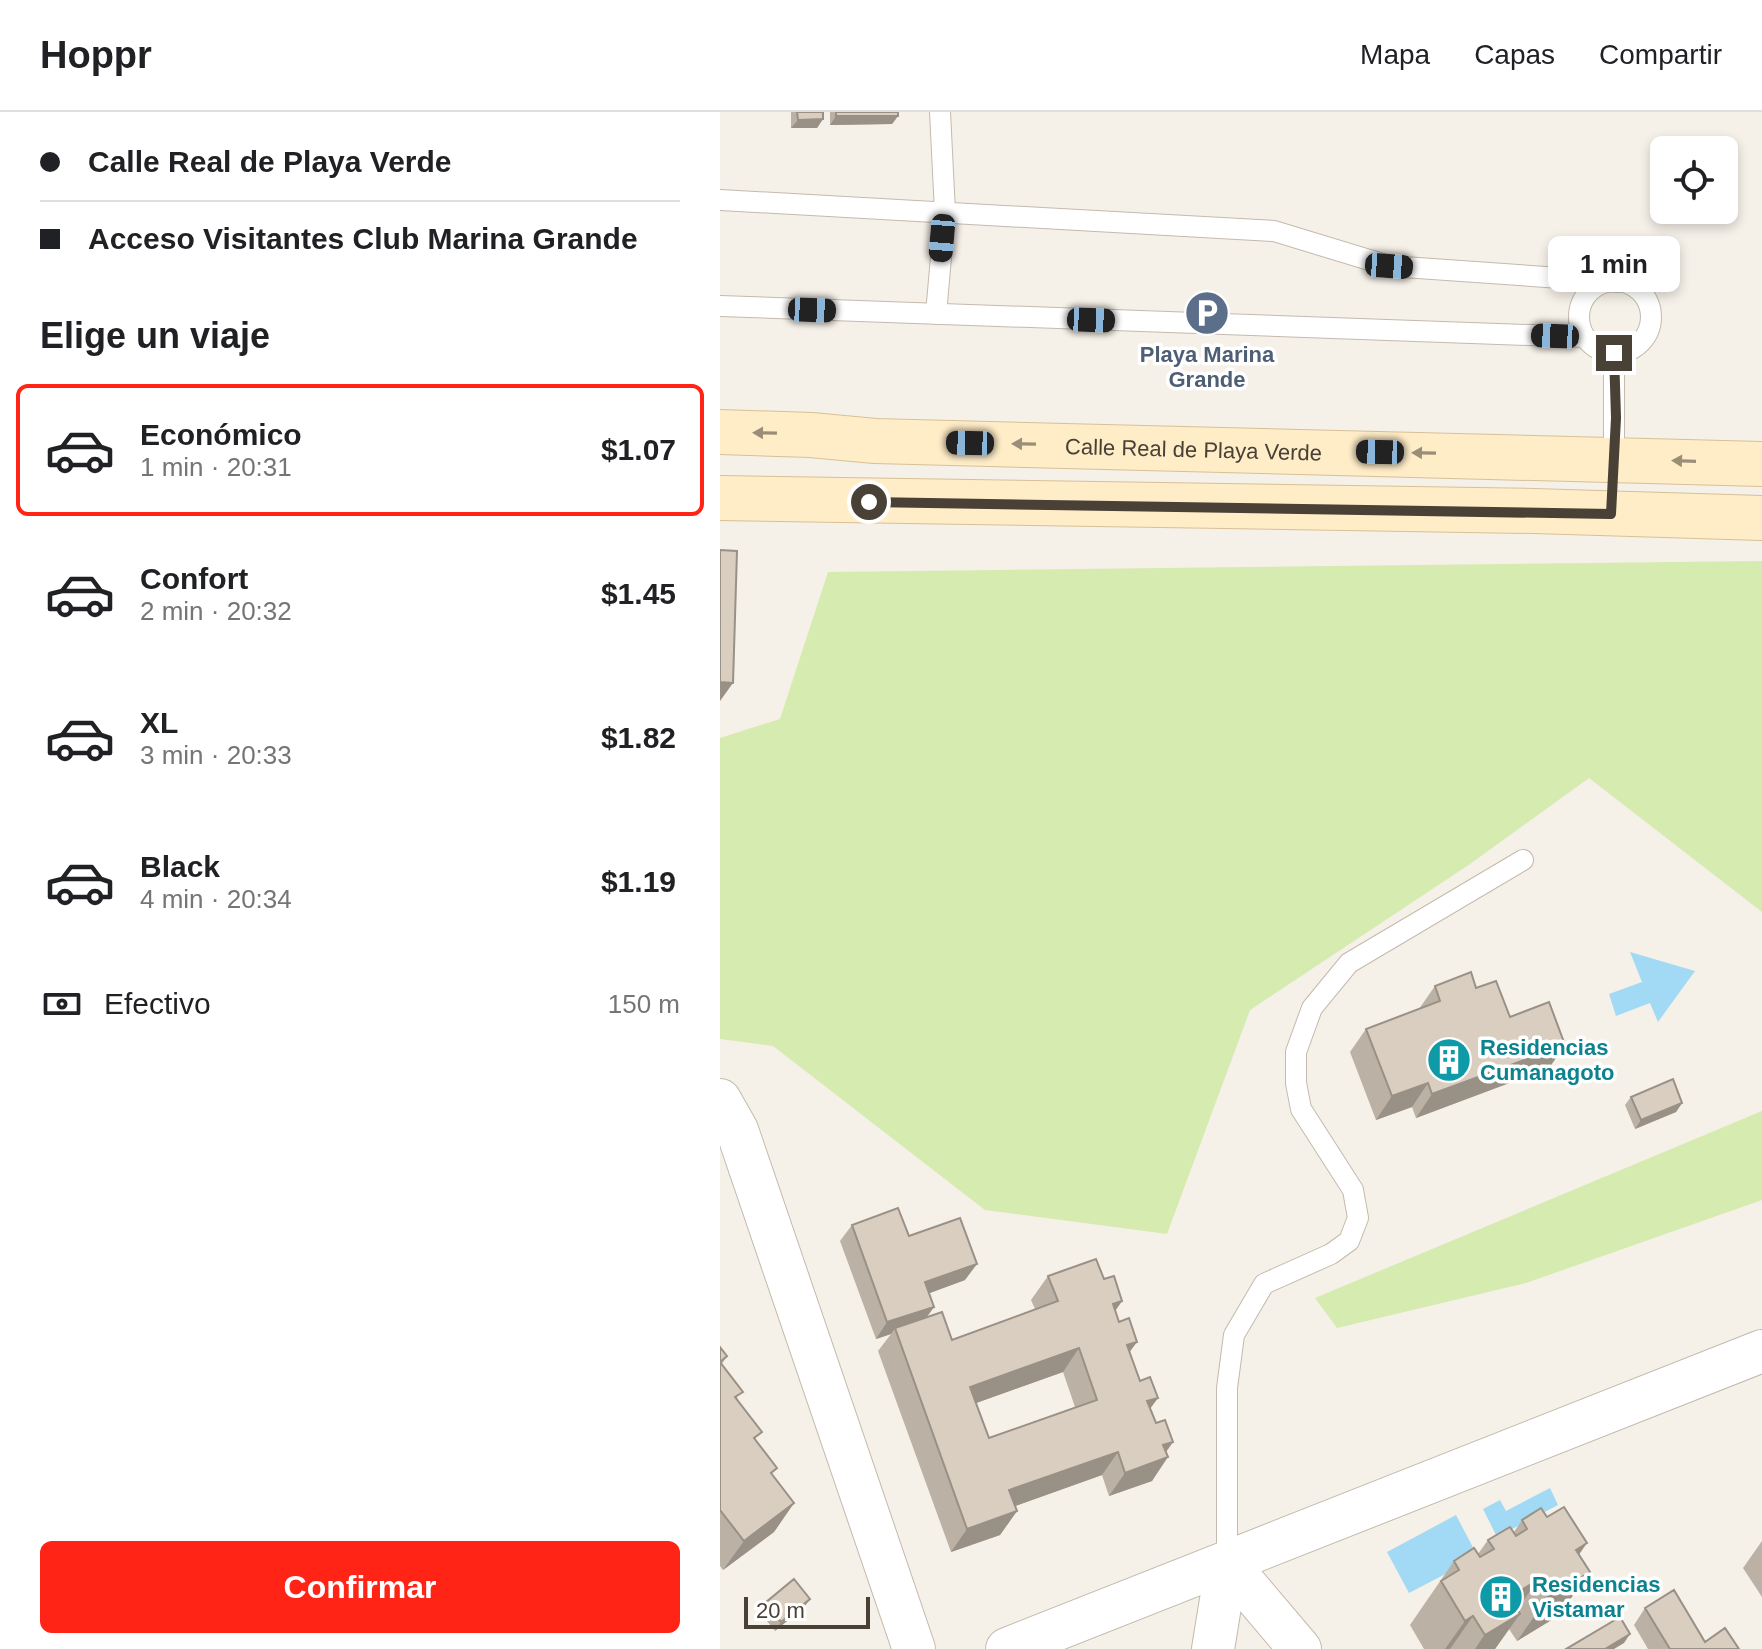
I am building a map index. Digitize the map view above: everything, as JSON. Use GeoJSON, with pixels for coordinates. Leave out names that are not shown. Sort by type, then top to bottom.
{"type":"FeatureCollection","features":[{"type":"Feature","properties":{"kind":"street","name":"Calle Real de Playa Verde"},"geometry":{"type":"LineString","coordinates":[[720,432],[875,441],[1762,464]]}},
{"type":"Feature","properties":{"kind":"street"},"geometry":{"type":"LineString","coordinates":[[806,500],[811,435]]}},
{"type":"Feature","properties":{"kind":"street"},"geometry":{"type":"LineString","coordinates":[[1611,514],[1614,458]]}},
{"type":"Feature","properties":{"kind":"street"},"geometry":{"type":"LineString","coordinates":[[720,498],[1762,518]]}},
{"type":"Feature","properties":{"kind":"street"},"geometry":{"type":"LineString","coordinates":[[720,1100],[737,1130],[914,1649]]}},
{"type":"Feature","properties":{"kind":"street"},"geometry":{"type":"LineString","coordinates":[[1007,1649],[1762,1351]]}},
{"type":"Feature","properties":{"kind":"street"},"geometry":{"type":"LineString","coordinates":[[1213,1649],[1227,1563]]}},
{"type":"Feature","properties":{"kind":"street"},"geometry":{"type":"LineString","coordinates":[[1227,1563],[1300,1649]]}},
{"type":"Feature","properties":{"kind":"lane"},"geometry":{"type":"LineString","coordinates":[[936,314],[945,212],[940,112]]}},
{"type":"Feature","properties":{"kind":"lane"},"geometry":{"type":"LineString","coordinates":[[720,200],[1274,231],[1389,266],[1618,282],[1641,292],[1651,315],[1650,328],[1636,346],[1614,353],[1601,350],[1585,337],[1578,317],[1585,297],[1605,283],[1618,282]]}},
{"type":"Feature","properties":{"kind":"lane"},"geometry":{"type":"LineString","coordinates":[[720,306],[1585,337]]}},
{"type":"Feature","properties":{"kind":"lane"},"geometry":{"type":"LineString","coordinates":[[1614,353],[1614,458]]}},
{"type":"Feature","properties":{"kind":"lane"},"geometry":{"type":"LineString","coordinates":[[1227,1563],[1227,1388],[1234,1335],[1264,1284],[1331,1254],[1349,1241],[1358,1218],[1353,1190],[1301,1109],[1296,1083],[1296,1052],[1312,1008],[1349,963],[1523,860]]}},
{"type":"Feature","properties":{"kind":"green space"},"geometry":{"type":"Polygon","coordinates":[[[1762,561],[1762,912],[1589,778],[1470,864],[1250,1010],[1167,1234],[985,1210],[773,1046],[720,1039],[720,738],[780,719],[828,572],[1762,561]]]}},
{"type":"Feature","properties":{"kind":"green space"},"geometry":{"type":"Polygon","coordinates":[[[1762,1111],[1762,1200],[1526,1283],[1337,1328],[1315,1298],[1762,1111]]]}},
{"type":"Feature","properties":{"kind":"water"},"geometry":{"type":"Polygon","coordinates":[[[1630,952],[1695,971],[1658,1022],[1650,1003],[1616,1016],[1609,994],[1642,982],[1630,952]]]}},
{"type":"Feature","properties":{"kind":"water"},"geometry":{"type":"Polygon","coordinates":[[[1550,1488],[1558,1505],[1497,1537],[1483,1509],[1500,1500],[1506,1511],[1550,1488]]]}},
{"type":"Feature","properties":{"kind":"water"},"geometry":{"type":"Polygon","coordinates":[[[1456,1515],[1478,1557],[1409,1593],[1387,1552],[1456,1515]]]}},
{"type":"Feature","properties":{"kind":"building"},"geometry":{"type":"Polygon","coordinates":[[[797,112],[823,112],[823,119],[798,120],[797,112]]]}},
{"type":"Feature","properties":{"kind":"building"},"geometry":{"type":"Polygon","coordinates":[[[836,112],[898,112],[898,116],[836,116],[836,112]]]}},
{"type":"Feature","properties":{"kind":"building"},"geometry":{"type":"Polygon","coordinates":[[[720,550],[737,551],[733,683],[720,682],[720,550]]]}},
{"type":"Feature","properties":{"kind":"building","name":"Residencias Cumanagoto"},"geometry":{"type":"Polygon","coordinates":[[[1471,972],[1476,988],[1496,981],[1510,1017],[1549,1002],[1565,1045],[1432,1094],[1428,1083],[1392,1096],[1366,1029],[1440,1001],[1435,986],[1471,972]]]}},
{"type":"Feature","properties":{"kind":"building"},"geometry":{"type":"Polygon","coordinates":[[[1673,1079],[1682,1103],[1641,1120],[1631,1097],[1673,1079]]]}},
{"type":"Feature","properties":{"kind":"building"},"geometry":{"type":"Polygon","coordinates":[[[898,1208],[909,1236],[960,1218],[977,1264],[925,1282],[934,1307],[887,1322],[852,1225],[898,1208]]]}},
{"type":"Feature","properties":{"kind":"building"},"geometry":{"type":"Polygon","coordinates":[[[1096,1259],[1104,1279],[1114,1276],[1122,1301],[1113,1304],[1119,1322],[1129,1318],[1137,1342],[1127,1345],[1140,1381],[1150,1377],[1158,1398],[1147,1401],[1156,1423],[1165,1420],[1173,1442],[1163,1445],[1168,1457],[1125,1473],[1118,1452],[1009,1490],[1017,1511],[967,1529],[895,1328],[942,1312],[952,1340],[1058,1301],[1048,1276],[1096,1259]],[[1079,1348],[970,1387],[989,1438],[1097,1400],[1079,1348]]]}},
{"type":"Feature","properties":{"kind":"building"},"geometry":{"type":"Polygon","coordinates":[[[720,1347],[727,1356],[720,1362],[720,1347]]]}},
{"type":"Feature","properties":{"kind":"building"},"geometry":{"type":"Polygon","coordinates":[[[720,1362],[743,1392],[735,1397],[762,1432],[754,1438],[777,1468],[771,1473],[794,1503],[744,1541],[720,1510],[720,1362]]]}},
{"type":"Feature","properties":{"kind":"building"},"geometry":{"type":"Polygon","coordinates":[[[1564,1507],[1587,1543],[1576,1550],[1590,1572],[1548,1597],[1538,1580],[1510,1597],[1520,1614],[1485,1635],[1473,1616],[1465,1621],[1441,1581],[1459,1570],[1454,1561],[1474,1548],[1480,1557],[1494,1549],[1488,1540],[1510,1527],[1516,1536],[1527,1529],[1522,1520],[1541,1508],[1547,1517],[1564,1507]]]}},
{"type":"Feature","properties":{"kind":"building"},"geometry":{"type":"Polygon","coordinates":[[[794,1579],[810,1599],[781,1622],[765,1603],[794,1579]]]}},
{"type":"Feature","properties":{"kind":"building"},"geometry":{"type":"Polygon","coordinates":[[[1674,1590],[1705,1642],[1725,1628],[1739,1649],[1670,1649],[1645,1608],[1674,1590]]]}},
{"type":"Feature","properties":{"kind":"building"},"geometry":{"type":"Polygon","coordinates":[[[1620,1617],[1630,1634],[1605,1649],[1566,1649],[1620,1617]]]}},
{"type":"Feature","properties":{"kind":"place","name":"Playa Marina Grande"},"geometry":{"type":"Point","coordinates":[1207,313]}},
{"type":"Feature","properties":{"kind":"place","name":"Residencias Cumanagoto"},"geometry":{"type":"Point","coordinates":[1449,1060]}},
{"type":"Feature","properties":{"kind":"place","name":"Residencias Vistamar"},"geometry":{"type":"Point","coordinates":[1501,1597]}},
{"type":"Feature","properties":{"kind":"route"},"geometry":{"type":"LineString","coordinates":[[869,502],[1611,514],[1616,418],[1614,353]]}}]}
